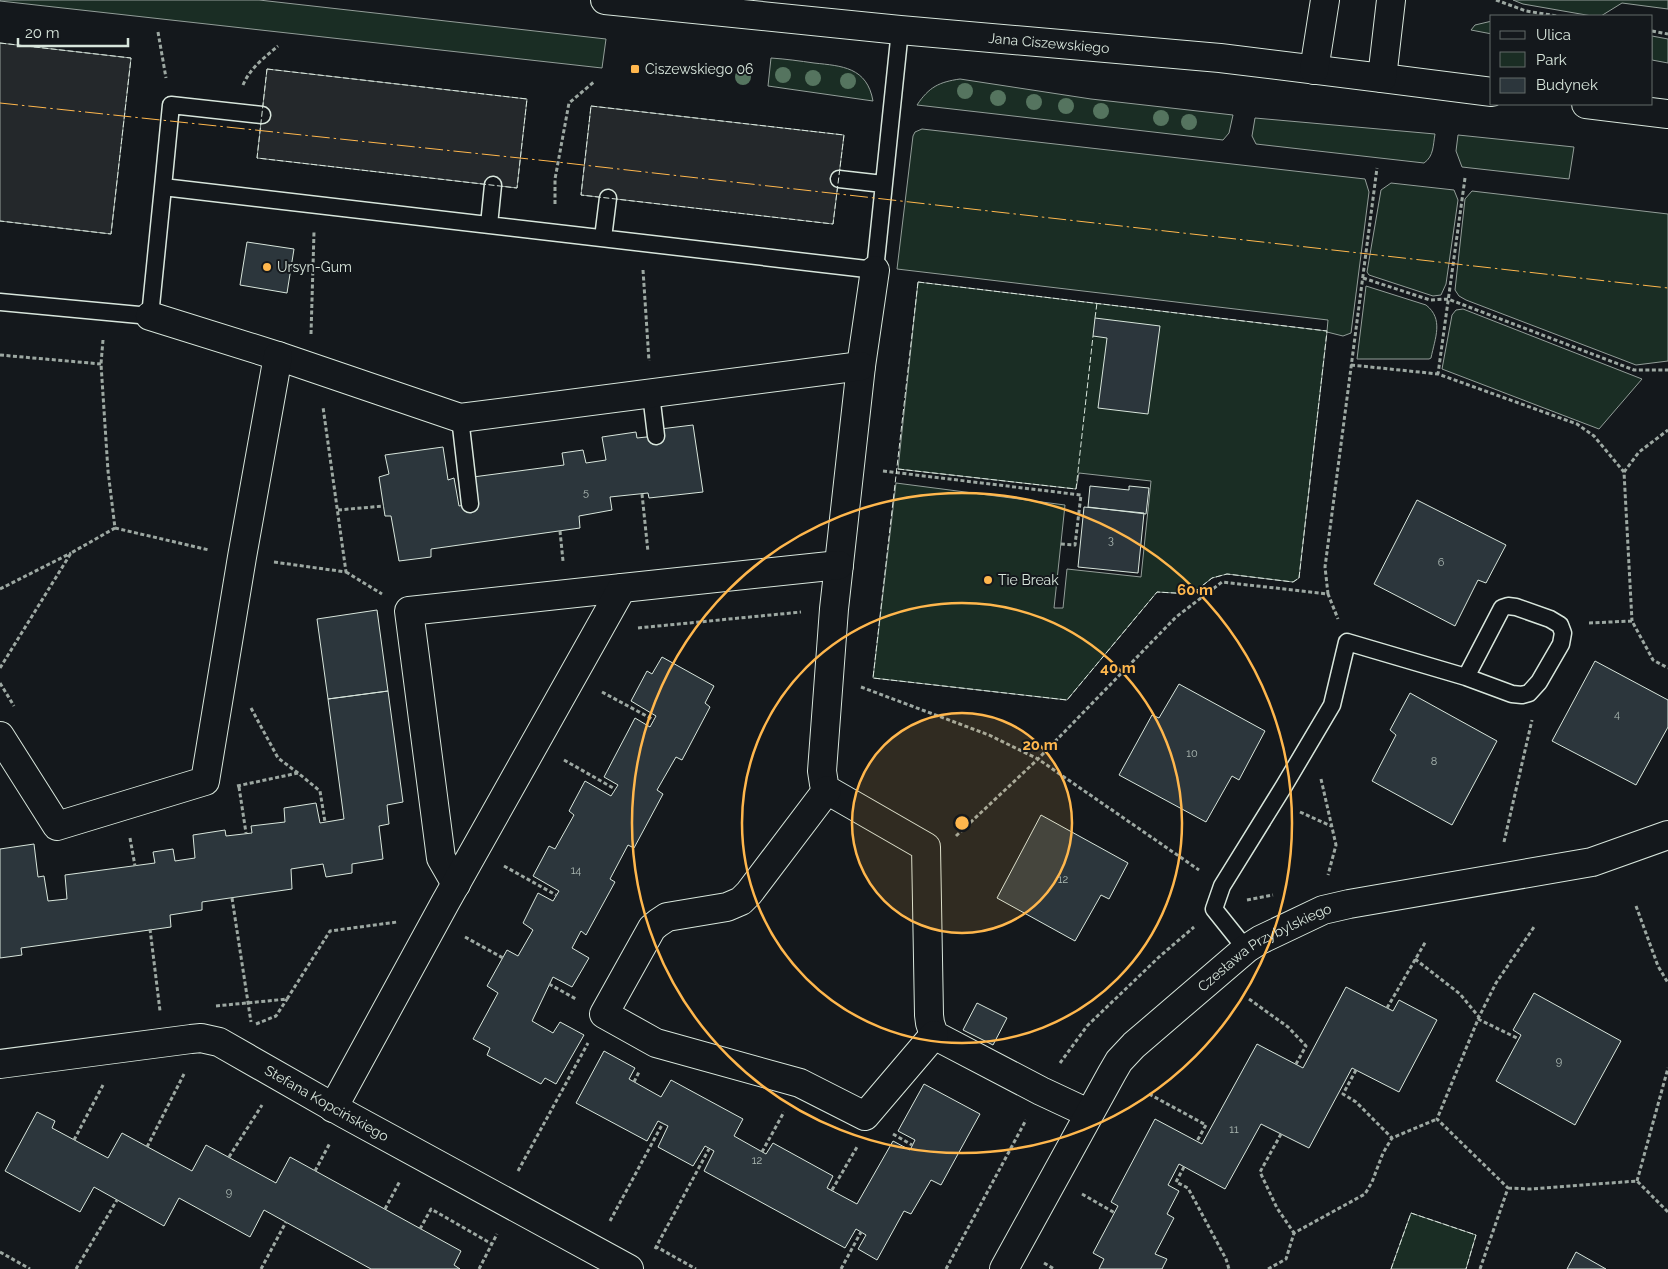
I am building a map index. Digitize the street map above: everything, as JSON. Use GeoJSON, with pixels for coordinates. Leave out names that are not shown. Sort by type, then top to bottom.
{"type":"FeatureCollection","features":[{"type":"Feature","properties":{"kind":"street","name":"Jana Ciszewskiego"},"geometry":{"type":"LineString","coordinates":[[606,0],[900,30],[1220,58],[1490,92]]}},
{"type":"Feature","properties":{"kind":"street"},"geometry":{"type":"LineString","coordinates":[[1314,70],[1325,0]]}},
{"type":"Feature","properties":{"kind":"street"},"geometry":{"type":"LineString","coordinates":[[1382,78],[1391,0]]}},
{"type":"Feature","properties":{"kind":"street"},"geometry":{"type":"LineString","coordinates":[[1594,105],[1668,114]]}},
{"type":"Feature","properties":{"kind":"street"},"geometry":{"type":"LineString","coordinates":[[875,270],[861,366],[834,609],[822,771],[824,784],[827,790],[926,847],[929,1014],[934,1035],[1041,1091],[1088,1113]]}},
{"type":"Feature","properties":{"kind":"street"},"geometry":{"type":"LineString","coordinates":[[150,316],[278,356],[460,418],[861,366]]}},
{"type":"Feature","properties":{"kind":"street"},"geometry":{"type":"LineString","coordinates":[[0,736],[58,826],[205,780],[243,548],[278,356]]}},
{"type":"Feature","properties":{"kind":"street"},"geometry":{"type":"LineString","coordinates":[[456,884],[442,858],[409,610],[839,565]]}},
{"type":"Feature","properties":{"kind":"street"},"geometry":{"type":"LineString","coordinates":[[333,1108],[434,923],[622,588]]}},
{"type":"Feature","properties":{"kind":"street"},"geometry":{"type":"LineString","coordinates":[[827,790],[741,901],[728,907],[667,917],[652,928],[604,1014],[656,1043],[800,1083],[865,1116],[934,1035]]}},
{"type":"Feature","properties":{"kind":"street","name":"Czesława Przybylskiego"},"geometry":{"type":"LineString","coordinates":[[1004,1269],[1088,1113],[1119,1062],[1134,1045],[1246,949],[1260,940],[1323,910],[1592,862],[1668,836]]}},
{"type":"Feature","properties":{"kind":"street","name":"Stefana Kopcińskiego"},"geometry":{"type":"LineString","coordinates":[[0,1064],[191,1038],[202,1038],[219,1042],[333,1108],[629,1269]]}},
{"type":"Feature","properties":{"kind":"lane"},"geometry":{"type":"LineString","coordinates":[[163,188],[875,270],[900,30]]}},
{"type":"Feature","properties":{"kind":"lane"},"geometry":{"type":"LineString","coordinates":[[0,302],[150,316],[171,105],[262,116]]}},
{"type":"Feature","properties":{"kind":"lane"},"geometry":{"type":"LineString","coordinates":[[839,179],[883,184]]}},
{"type":"Feature","properties":{"kind":"lane"},"geometry":{"type":"LineString","coordinates":[[489,225],[493,185]]}},
{"type":"Feature","properties":{"kind":"lane"},"geometry":{"type":"LineString","coordinates":[[603,238],[608,198]]}},
{"type":"Feature","properties":{"kind":"lane"},"geometry":{"type":"LineString","coordinates":[[652,394],[656,436]]}},
{"type":"Feature","properties":{"kind":"lane"},"geometry":{"type":"LineString","coordinates":[[460,418],[470,504]]}},
{"type":"Feature","properties":{"kind":"lane"},"geometry":{"type":"LineString","coordinates":[[1246,949],[1214,910],[1222,886],[1332,704],[1347,642],[1466,676],[1512,694],[1522,695],[1529,693],[1539,682],[1560,644],[1563,633],[1560,625],[1550,619],[1516,607],[1508,606],[1502,608],[1466,676]]}},
{"type":"Feature","properties":{"kind":"path"},"geometry":{"type":"LineString","coordinates":[[1496,0],[1526,11],[1552,15]]}},
{"type":"Feature","properties":{"kind":"path"},"geometry":{"type":"LineString","coordinates":[[1653,31],[1668,34]]}},
{"type":"Feature","properties":{"kind":"path"},"geometry":{"type":"LineString","coordinates":[[158,32],[171,105]]}},
{"type":"Feature","properties":{"kind":"path"},"geometry":{"type":"LineString","coordinates":[[238,113],[246,78],[257,64],[278,46]]}},
{"type":"Feature","properties":{"kind":"path"},"geometry":{"type":"LineString","coordinates":[[556,233],[555,179],[568,103],[595,81]]}},
{"type":"Feature","properties":{"kind":"path"},"geometry":{"type":"LineString","coordinates":[[1347,642],[1328,594],[1325,567],[1377,168]]}},
{"type":"Feature","properties":{"kind":"path"},"geometry":{"type":"LineString","coordinates":[[1438,374],[1465,178]]}},
{"type":"Feature","properties":{"kind":"path"},"geometry":{"type":"LineString","coordinates":[[310,367],[315,205]]}},
{"type":"Feature","properties":{"kind":"path"},"geometry":{"type":"LineString","coordinates":[[641,243],[648,336]]}},
{"type":"Feature","properties":{"kind":"path"},"geometry":{"type":"LineString","coordinates":[[1362,278],[1430,300],[1448,299],[1634,370],[1668,370]]}},
{"type":"Feature","properties":{"kind":"path"},"geometry":{"type":"LineString","coordinates":[[0,589],[115,528],[108,471],[101,364],[106,312]]}},
{"type":"Feature","properties":{"kind":"path"},"geometry":{"type":"LineString","coordinates":[[0,355],[101,364]]}},
{"type":"Feature","properties":{"kind":"path"},"geometry":{"type":"LineString","coordinates":[[1352,365],[1438,374],[1577,424],[1594,436],[1624,472],[1632,621],[1653,660],[1668,668]]}},
{"type":"Feature","properties":{"kind":"path"},"geometry":{"type":"LineString","coordinates":[[1624,472],[1639,452],[1668,430]]}},
{"type":"Feature","properties":{"kind":"path"},"geometry":{"type":"LineString","coordinates":[[898,472],[1081,495],[1075,545],[1060,544]]}},
{"type":"Feature","properties":{"kind":"path"},"geometry":{"type":"LineString","coordinates":[[642,494],[651,585]]}},
{"type":"Feature","properties":{"kind":"path"},"geometry":{"type":"LineString","coordinates":[[338,510],[384,506]]}},
{"type":"Feature","properties":{"kind":"path"},"geometry":{"type":"LineString","coordinates":[[560,531],[562,554]]}},
{"type":"Feature","properties":{"kind":"path"},"geometry":{"type":"LineString","coordinates":[[0,668],[71,553]]}},
{"type":"Feature","properties":{"kind":"path"},"geometry":{"type":"LineString","coordinates":[[346,572],[409,610]]}},
{"type":"Feature","properties":{"kind":"path"},"geometry":{"type":"LineString","coordinates":[[926,847],[939,852],[1038,759],[1176,617],[1222,582],[1328,594]]}},
{"type":"Feature","properties":{"kind":"path"},"geometry":{"type":"LineString","coordinates":[[598,632],[834,609]]}},
{"type":"Feature","properties":{"kind":"path"},"geometry":{"type":"LineString","coordinates":[[1560,625],[1632,621]]}},
{"type":"Feature","properties":{"kind":"path"},"geometry":{"type":"LineString","coordinates":[[223,671],[238,684],[278,758],[320,791],[325,822]]}},
{"type":"Feature","properties":{"kind":"path"},"geometry":{"type":"LineString","coordinates":[[830,676],[990,735],[1038,759],[1222,886]]}},
{"type":"Feature","properties":{"kind":"path"},"geometry":{"type":"LineString","coordinates":[[1504,842],[1532,721],[1532,702],[1529,693]]}},
{"type":"Feature","properties":{"kind":"path"},"geometry":{"type":"LineString","coordinates":[[617,700],[654,720]]}},
{"type":"Feature","properties":{"kind":"path"},"geometry":{"type":"LineString","coordinates":[[1312,738],[1336,845],[1328,878]]}},
{"type":"Feature","properties":{"kind":"path"},"geometry":{"type":"LineString","coordinates":[[578,768],[616,789]]}},
{"type":"Feature","properties":{"kind":"path"},"geometry":{"type":"LineString","coordinates":[[231,787],[298,774]]}},
{"type":"Feature","properties":{"kind":"path"},"geometry":{"type":"LineString","coordinates":[[239,785],[246,833]]}},
{"type":"Feature","properties":{"kind":"path"},"geometry":{"type":"LineString","coordinates":[[1274,800],[1332,826]]}},
{"type":"Feature","properties":{"kind":"path"},"geometry":{"type":"LineString","coordinates":[[130,838],[135,866]]}},
{"type":"Feature","properties":{"kind":"path"},"geometry":{"type":"LineString","coordinates":[[522,876],[556,895]]}},
{"type":"Feature","properties":{"kind":"path"},"geometry":{"type":"LineString","coordinates":[[232,898],[248,1002]]}},
{"type":"Feature","properties":{"kind":"path"},"geometry":{"type":"LineString","coordinates":[[1636,906],[1658,966],[1668,983]]}},
{"type":"Feature","properties":{"kind":"path"},"geometry":{"type":"LineString","coordinates":[[209,1006],[287,999],[330,931],[418,919],[434,923]]}},
{"type":"Feature","properties":{"kind":"path"},"geometry":{"type":"LineString","coordinates":[[1268,1269],[1286,1259],[1294,1233],[1365,1194],[1372,1182],[1383,1153],[1392,1138],[1437,1119],[1479,1018],[1496,983],[1534,927]]}},
{"type":"Feature","properties":{"kind":"path"},"geometry":{"type":"LineString","coordinates":[[150,929],[160,1012],[151,1013]]}},
{"type":"Feature","properties":{"kind":"path"},"geometry":{"type":"LineString","coordinates":[[1387,1008],[1426,941]]}},
{"type":"Feature","properties":{"kind":"path"},"geometry":{"type":"LineString","coordinates":[[477,944],[503,958]]}},
{"type":"Feature","properties":{"kind":"path"},"geometry":{"type":"LineString","coordinates":[[1415,959],[1460,994],[1479,1018],[1519,1039]]}},
{"type":"Feature","properties":{"kind":"path"},"geometry":{"type":"LineString","coordinates":[[1249,999],[1288,1027],[1306,1046],[1296,1064]]}},
{"type":"Feature","properties":{"kind":"path"},"geometry":{"type":"LineString","coordinates":[[502,1200],[604,1014]]}},
{"type":"Feature","properties":{"kind":"path"},"geometry":{"type":"LineString","coordinates":[[147,1147],[186,1070],[191,1038]]}},
{"type":"Feature","properties":{"kind":"path"},"geometry":{"type":"LineString","coordinates":[[74,1140],[109,1073],[106,1050]]}},
{"type":"Feature","properties":{"kind":"path"},"geometry":{"type":"LineString","coordinates":[[1637,1181],[1668,1068]]}},
{"type":"Feature","properties":{"kind":"path"},"geometry":{"type":"LineString","coordinates":[[1356,1070],[1344,1094],[1356,1102],[1392,1138]]}},
{"type":"Feature","properties":{"kind":"path"},"geometry":{"type":"LineString","coordinates":[[634,1082],[640,1071]]}},
{"type":"Feature","properties":{"kind":"path"},"geometry":{"type":"LineString","coordinates":[[229,1157],[280,1078]]}},
{"type":"Feature","properties":{"kind":"path"},"geometry":{"type":"LineString","coordinates":[[1149,1094],[1206,1125],[1198,1141]]}},
{"type":"Feature","properties":{"kind":"path"},"geometry":{"type":"LineString","coordinates":[[1437,1119],[1508,1188],[1530,1189],[1637,1181],[1668,1212]]}},
{"type":"Feature","properties":{"kind":"path"},"geometry":{"type":"LineString","coordinates":[[594,1250],[663,1124]]}},
{"type":"Feature","properties":{"kind":"path"},"geometry":{"type":"LineString","coordinates":[[888,1131],[912,1145]]}},
{"type":"Feature","properties":{"kind":"path"},"geometry":{"type":"LineString","coordinates":[[1281,1134],[1260,1172],[1277,1208],[1294,1233]]}},
{"type":"Feature","properties":{"kind":"path"},"geometry":{"type":"LineString","coordinates":[[762,1152],[770,1137]]}},
{"type":"Feature","properties":{"kind":"path"},"geometry":{"type":"LineString","coordinates":[[652,1254],[709,1149]]}},
{"type":"Feature","properties":{"kind":"path"},"geometry":{"type":"LineString","coordinates":[[1184,1167],[1176,1182],[1188,1188],[1230,1269]]}},
{"type":"Feature","properties":{"kind":"path"},"geometry":{"type":"LineString","coordinates":[[832,1190],[841,1176]]}},
{"type":"Feature","properties":{"kind":"path"},"geometry":{"type":"LineString","coordinates":[[1480,1269],[1508,1188]]}},
{"type":"Feature","properties":{"kind":"path"},"geometry":{"type":"LineString","coordinates":[[1081,1194],[1115,1213]]}},
{"type":"Feature","properties":{"kind":"path"},"geometry":{"type":"LineString","coordinates":[[76,1269],[118,1200]]}},
{"type":"Feature","properties":{"kind":"path"},"geometry":{"type":"LineString","coordinates":[[420,1229],[431,1210],[491,1246],[479,1269]]}},
{"type":"Feature","properties":{"kind":"path"},"geometry":{"type":"LineString","coordinates":[[261,1269],[286,1222]]}},
{"type":"Feature","properties":{"kind":"path"},"geometry":{"type":"LineString","coordinates":[[841,1269],[861,1232]]}},
{"type":"Feature","properties":{"kind":"path"},"geometry":{"type":"LineString","coordinates":[[0,1252],[30,1269]]}},
{"type":"Feature","properties":{"kind":"path"},"geometry":{"type":"LineString","coordinates":[[1043,1263],[1054,1269]]}},
{"type":"Feature","properties":{"kind":"green space"},"geometry":{"type":"Polygon","coordinates":[[[0,0],[259,0],[606,39],[602,68],[0,0]]]}},
{"type":"Feature","properties":{"kind":"green space"},"geometry":{"type":"Polygon","coordinates":[[[1513,0],[1668,0],[1668,9],[1622,3],[1603,15],[1586,15],[1523,4],[1513,0]]]}},
{"type":"Feature","properties":{"kind":"green space"},"geometry":{"type":"Polygon","coordinates":[[[1490,21],[1490,34],[1471,30],[1475,25],[1490,21]]]}},
{"type":"Feature","properties":{"kind":"green space"},"geometry":{"type":"Polygon","coordinates":[[[1653,36],[1668,39],[1668,63],[1653,60],[1653,36]]]}},
{"type":"Feature","properties":{"kind":"green space"},"geometry":{"type":"Polygon","coordinates":[[[771,58],[834,65],[852,70],[865,81],[873,101],[768,86],[771,58]]]}},
{"type":"Feature","properties":{"kind":"green space"},"geometry":{"type":"Polygon","coordinates":[[[960,79],[1091,99],[1233,115],[1229,133],[1223,140],[917,105],[935,86],[960,79]]]}},
{"type":"Feature","properties":{"kind":"green space"},"geometry":{"type":"Polygon","coordinates":[[[1255,118],[1435,134],[1431,154],[1424,163],[1256,144],[1252,136],[1255,118]]]}},
{"type":"Feature","properties":{"kind":"green space"},"geometry":{"type":"Polygon","coordinates":[[[922,129],[1365,179],[1369,192],[1351,333],[1343,336],[1327,332],[1299,578],[1293,582],[1227,574],[1212,578],[1192,594],[1157,592],[1067,700],[873,678],[896,483],[1065,505],[1054,608],[1063,608],[1067,569],[1141,577],[1151,481],[1079,473],[1076,489],[898,469],[918,282],[1327,331],[1328,320],[897,269],[913,136],[915,132],[922,129]]]}},
{"type":"Feature","properties":{"kind":"green space"},"geometry":{"type":"Polygon","coordinates":[[[1458,135],[1574,147],[1569,179],[1462,167],[1456,151],[1458,135]]]}},
{"type":"Feature","properties":{"kind":"green space"},"geometry":{"type":"Polygon","coordinates":[[[1391,183],[1454,190],[1458,200],[1446,284],[1441,295],[1433,296],[1369,275],[1367,272],[1381,190],[1391,183]]]}},
{"type":"Feature","properties":{"kind":"green space"},"geometry":{"type":"Polygon","coordinates":[[[1472,191],[1668,214],[1668,361],[1636,365],[1459,296],[1455,290],[1465,199],[1472,191]]]}},
{"type":"Feature","properties":{"kind":"green space"},"geometry":{"type":"Polygon","coordinates":[[[1366,286],[1426,305],[1432,310],[1437,323],[1437,329],[1431,358],[1357,359],[1366,286]]]}},
{"type":"Feature","properties":{"kind":"green space"},"geometry":{"type":"Polygon","coordinates":[[[1463,309],[1642,379],[1599,429],[1442,369],[1452,315],[1456,310],[1463,309]]]}},
{"type":"Feature","properties":{"kind":"green space"},"geometry":{"type":"Polygon","coordinates":[[[1411,1213],[1476,1235],[1466,1269],[1391,1269],[1411,1213]]]}},
{"type":"Feature","properties":{"kind":"shaded area"},"geometry":{"type":"Polygon","coordinates":[[[0,43],[131,58],[111,234],[0,221],[0,43]]]}},
{"type":"Feature","properties":{"kind":"shaded area"},"geometry":{"type":"Polygon","coordinates":[[[267,69],[527,99],[517,188],[257,158],[267,69]]]}},
{"type":"Feature","properties":{"kind":"shaded area"},"geometry":{"type":"Polygon","coordinates":[[[591,106],[844,135],[833,224],[581,195],[591,106]]]}},
{"type":"Feature","properties":{"kind":"building","name":"Ursyn-Gum"},"geometry":{"type":"Polygon","coordinates":[[[247,242],[294,249],[287,293],[240,285],[247,242]]]}},
{"type":"Feature","properties":{"kind":"building"},"geometry":{"type":"Polygon","coordinates":[[[1095,318],[1160,326],[1148,414],[1098,408],[1107,338],[1093,336],[1095,318]]]}},
{"type":"Feature","properties":{"kind":"building"},"geometry":{"type":"Polygon","coordinates":[[[693,425],[703,492],[649,498],[648,493],[610,497],[612,510],[579,516],[580,528],[431,549],[431,557],[399,561],[391,516],[385,516],[379,477],[389,474],[385,455],[443,447],[448,480],[454,478],[459,506],[477,503],[473,477],[564,465],[562,453],[583,450],[586,463],[606,460],[602,437],[636,432],[637,438],[656,436],[660,429],[693,425]]]}},
{"type":"Feature","properties":{"kind":"building"},"geometry":{"type":"Polygon","coordinates":[[[1090,486],[1129,490],[1129,486],[1149,488],[1146,514],[1088,507],[1090,486]]]}},
{"type":"Feature","properties":{"kind":"building"},"geometry":{"type":"Polygon","coordinates":[[[1417,500],[1506,545],[1486,583],[1478,580],[1455,626],[1374,584],[1417,500]]]}},
{"type":"Feature","properties":{"kind":"building"},"geometry":{"type":"Polygon","coordinates":[[[1084,507],[1144,513],[1138,573],[1078,567],[1084,507]]]}},
{"type":"Feature","properties":{"kind":"building"},"geometry":{"type":"Polygon","coordinates":[[[377,610],[388,691],[328,699],[317,619],[377,610]]]}},
{"type":"Feature","properties":{"kind":"building"},"geometry":{"type":"Polygon","coordinates":[[[662,657],[714,686],[705,703],[710,707],[682,760],[676,757],[657,790],[663,794],[634,848],[628,845],[610,879],[615,882],[586,935],[581,931],[572,948],[589,958],[572,987],[553,977],[532,1021],[553,1033],[560,1022],[584,1035],[556,1084],[545,1078],[541,1084],[487,1055],[490,1048],[473,1039],[498,993],[487,986],[507,950],[518,956],[533,930],[523,923],[538,893],[553,901],[559,891],[533,876],[549,846],[555,849],[574,815],[569,811],[585,781],[611,796],[618,785],[604,777],[635,718],[650,727],[656,716],[631,701],[647,671],[652,674],[662,657]]]}},
{"type":"Feature","properties":{"kind":"building"},"geometry":{"type":"Polygon","coordinates":[[[1595,661],[1668,700],[1668,727],[1636,785],[1552,741],[1595,661]]]}},
{"type":"Feature","properties":{"kind":"building"},"geometry":{"type":"Polygon","coordinates":[[[1179,684],[1265,731],[1239,780],[1232,776],[1206,822],[1119,775],[1152,715],[1159,718],[1179,684]]]}},
{"type":"Feature","properties":{"kind":"building"},"geometry":{"type":"Polygon","coordinates":[[[388,691],[403,802],[387,805],[389,824],[379,826],[383,859],[352,864],[352,873],[326,877],[323,864],[291,869],[292,889],[202,902],[202,910],[170,915],[171,927],[21,948],[22,955],[0,958],[0,849],[34,844],[38,877],[44,876],[48,901],[67,899],[65,875],[155,863],[153,852],[173,849],[175,861],[195,858],[193,835],[225,830],[226,836],[252,833],[251,826],[285,822],[284,808],[316,803],[320,823],[344,819],[328,699],[388,691]]]}},
{"type":"Feature","properties":{"kind":"building"},"geometry":{"type":"Polygon","coordinates":[[[1410,693],[1497,741],[1452,825],[1372,781],[1396,735],[1390,730],[1410,693]]]}},
{"type":"Feature","properties":{"kind":"building"},"geometry":{"type":"Polygon","coordinates":[[[1041,815],[1128,863],[1109,899],[1101,895],[1075,941],[997,898],[1041,815]]]}},
{"type":"Feature","properties":{"kind":"building"},"geometry":{"type":"Polygon","coordinates":[[[1346,987],[1393,1011],[1399,1000],[1437,1020],[1399,1092],[1352,1068],[1309,1148],[1261,1124],[1225,1189],[1179,1164],[1168,1185],[1179,1191],[1167,1214],[1174,1218],[1155,1254],[1167,1259],[1162,1269],[1099,1269],[1104,1259],[1093,1253],[1118,1206],[1111,1202],[1155,1119],[1202,1144],[1257,1044],[1303,1068],[1346,987]]]}},
{"type":"Feature","properties":{"kind":"building"},"geometry":{"type":"Polygon","coordinates":[[[1534,993],[1621,1041],[1575,1125],[1496,1081],[1521,1035],[1513,1030],[1534,993]]]}},
{"type":"Feature","properties":{"kind":"building"},"geometry":{"type":"Polygon","coordinates":[[[977,1003],[1007,1018],[993,1045],[963,1030],[977,1003]]]}},
{"type":"Feature","properties":{"kind":"building"},"geometry":{"type":"Polygon","coordinates":[[[604,1051],[635,1068],[629,1079],[661,1097],[671,1080],[743,1119],[734,1136],[766,1154],[773,1143],[833,1176],[827,1188],[857,1204],[893,1141],[910,1150],[915,1140],[898,1131],[924,1084],[980,1114],[941,1185],[931,1180],[911,1214],[904,1211],[877,1260],[858,1249],[866,1235],[856,1229],[845,1248],[704,1171],[714,1151],[705,1146],[693,1166],[658,1147],[668,1126],[658,1121],[647,1141],[576,1103],[604,1051]]]}},
{"type":"Feature","properties":{"kind":"building"},"geometry":{"type":"Polygon","coordinates":[[[37,1112],[55,1121],[52,1128],[108,1158],[122,1133],[192,1171],[206,1145],[276,1183],[290,1157],[461,1251],[454,1265],[460,1269],[371,1269],[264,1210],[250,1237],[179,1198],[164,1226],[94,1187],[80,1212],[5,1171],[37,1112]]]}},
{"type":"Feature","properties":{"kind":"building"},"geometry":{"type":"Polygon","coordinates":[[[1576,1252],[1606,1269],[1567,1269],[1576,1252]]]}},
{"type":"Feature","properties":{"kind":"fence"},"geometry":{"type":"LineString","coordinates":[[0,43],[131,58],[111,234],[0,221]]}},
{"type":"Feature","properties":{"kind":"fence"},"geometry":{"type":"LineString","coordinates":[[267,69],[527,99],[517,188],[257,158],[267,69]]}},
{"type":"Feature","properties":{"kind":"fence"},"geometry":{"type":"LineString","coordinates":[[591,106],[844,135],[833,224],[581,195],[591,106]]}},
{"type":"Feature","properties":{"kind":"fence"},"geometry":{"type":"LineString","coordinates":[[918,282],[1327,331],[1299,578],[1293,582],[1227,574],[1212,578],[1192,594],[1157,592],[1067,700],[873,678],[918,282]]}},
{"type":"Feature","properties":{"kind":"fence"},"geometry":{"type":"LineString","coordinates":[[1095,318],[1097,303]]}},
{"type":"Feature","properties":{"kind":"fence"},"geometry":{"type":"LineString","coordinates":[[898,469],[1076,489],[1093,336]]}},
{"type":"Feature","properties":{"kind":"fence"},"geometry":{"type":"LineString","coordinates":[[1391,1269],[1411,1213],[1476,1235],[1466,1269]]}},
{"type":"Feature","properties":{"kind":"power"},"geometry":{"type":"LineString","coordinates":[[0,103],[548,161],[1668,288]]}},
{"type":"Feature","properties":{"kind":"place","name":"Ciszewskiego 06"},"geometry":{"type":"Point","coordinates":[635,69]}},
{"type":"Feature","properties":{"kind":"place","name":"Ursyn-Gum"},"geometry":{"type":"Point","coordinates":[267,267]}},
{"type":"Feature","properties":{"kind":"place","name":"Tie Break"},"geometry":{"type":"Point","coordinates":[988,580]}}]}
